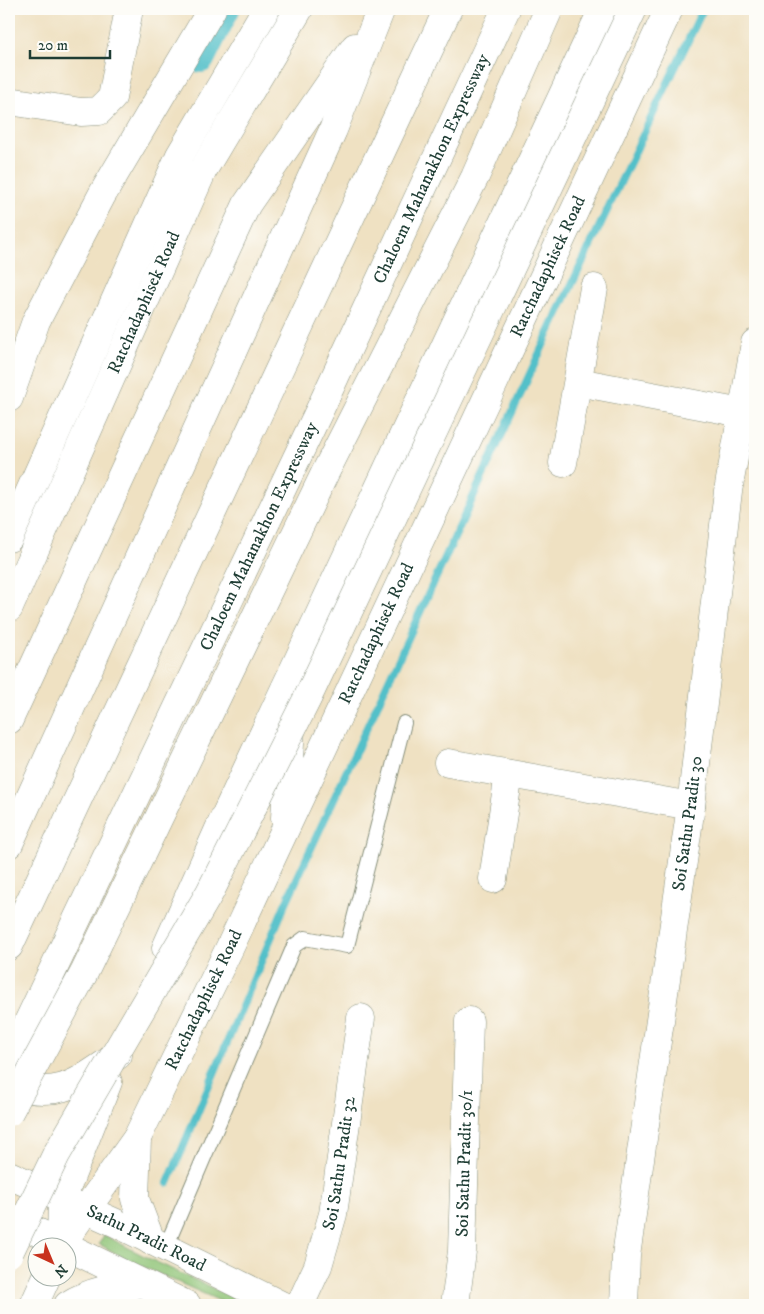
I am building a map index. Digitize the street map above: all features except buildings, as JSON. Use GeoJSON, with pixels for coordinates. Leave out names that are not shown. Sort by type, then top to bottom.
{"type":"FeatureCollection","features":[{"type":"Feature","properties":{"kind":"main road"},"geometry":{"type":"LineString","coordinates":[[9,101],[81,112],[99,111],[112,98],[129,9]]}},
{"type":"Feature","properties":{"kind":"main road"},"geometry":{"type":"LineString","coordinates":[[9,398],[36,321],[102,196],[212,9]]}},
{"type":"Feature","properties":{"kind":"main road","name":"Ratchadaphisek Road"},"geometry":{"type":"LineString","coordinates":[[9,538],[180,156],[266,9]]}},
{"type":"Feature","properties":{"kind":"main road","name":"Ratchadaphisek Road"},"geometry":{"type":"LineString","coordinates":[[9,608],[199,178],[299,9]]}},
{"type":"Feature","properties":{"kind":"main road"},"geometry":{"type":"LineString","coordinates":[[9,720],[246,204],[381,9]]}},
{"type":"Feature","properties":{"kind":"main road"},"geometry":{"type":"LineString","coordinates":[[9,844],[329,139],[381,9]]}},
{"type":"Feature","properties":{"kind":"main road"},"geometry":{"type":"LineString","coordinates":[[9,946],[448,9]]}},
{"type":"Feature","properties":{"kind":"main road","name":"Chaloem Mahanakhon Expressway"},"geometry":{"type":"LineString","coordinates":[[9,1062],[325,398],[506,9]]}},
{"type":"Feature","properties":{"kind":"main road"},"geometry":{"type":"LineString","coordinates":[[9,1112],[84,973],[326,470],[475,177],[549,9]]}},
{"type":"Feature","properties":{"kind":"main road","name":"Ratchadaphisek Road"},"geometry":{"type":"LineString","coordinates":[[66,1236],[119,1054],[219,829],[603,9]]}},
{"type":"Feature","properties":{"kind":"main road","name":"Ratchadaphisek Road"},"geometry":{"type":"LineString","coordinates":[[9,1253],[56,1155],[210,892],[303,708],[633,9]]}},
{"type":"Feature","properties":{"kind":"main road","name":"Ratchadaphisek Road"},"geometry":{"type":"LineString","coordinates":[[74,1205],[137,1138],[284,833],[669,9]]}},
{"type":"Feature","properties":{"kind":"main road"},"geometry":{"type":"LineString","coordinates":[[563,463],[594,288]]}},
{"type":"Feature","properties":{"kind":"main road","name":"Soi Sathu Pradit 30"},"geometry":{"type":"LineString","coordinates":[[624,1305],[626,1256],[691,806],[728,491],[755,343]]}},
{"type":"Feature","properties":{"kind":"main road"},"geometry":{"type":"LineString","coordinates":[[578,382],[742,413]]}},
{"type":"Feature","properties":{"kind":"main road"},"geometry":{"type":"LineString","coordinates":[[284,833],[295,665]]}},
{"type":"Feature","properties":{"kind":"main road"},"geometry":{"type":"LineString","coordinates":[[448,763],[691,806]]}},
{"type":"Feature","properties":{"kind":"main road"},"geometry":{"type":"LineString","coordinates":[[493,878],[509,774]]}},
{"type":"Feature","properties":{"kind":"main road","name":"Soi Sathu Pradit 32"},"geometry":{"type":"LineString","coordinates":[[300,1305],[321,1257],[333,1214],[361,1018]]}},
{"type":"Feature","properties":{"kind":"main road","name":"Soi Sathu Pradit 30/1"},"geometry":{"type":"LineString","coordinates":[[455,1305],[462,1251],[469,1021]]}},
{"type":"Feature","properties":{"kind":"main road"},"geometry":{"type":"LineString","coordinates":[[9,1085],[43,1092],[59,1090],[75,1084],[119,1054]]}},
{"type":"Feature","properties":{"kind":"main road"},"geometry":{"type":"LineString","coordinates":[[137,1138],[135,1199],[158,1245]]}},
{"type":"Feature","properties":{"kind":"main road","name":"Sathu Pradit Road"},"geometry":{"type":"LineString","coordinates":[[9,1175],[281,1305]]}},
{"type":"Feature","properties":{"kind":"main road"},"geometry":{"type":"LineString","coordinates":[[9,1218],[44,1236]]}},
{"type":"Feature","properties":{"kind":"main road"},"geometry":{"type":"LineString","coordinates":[[78,1253],[186,1305]]}},
{"type":"Feature","properties":{"kind":"main road"},"geometry":{"type":"LineString","coordinates":[[68,1305],[81,1296],[107,1287],[142,1284]]}},
{"type":"Feature","properties":{"kind":"main road"},"geometry":{"type":"LineString","coordinates":[[34,1305],[43,1286]]}},
{"type":"Feature","properties":{"kind":"lane"},"geometry":{"type":"LineString","coordinates":[[158,1245],[294,946],[305,938],[347,946],[404,723]]}},
{"type":"Feature","properties":{"kind":"green space"},"geometry":{"type":"Polygon","coordinates":[[[104,1235],[150,1259],[249,1305],[229,1305],[128,1260],[99,1244],[104,1235]]]}},
{"type":"Feature","properties":{"kind":"waterway"},"geometry":{"type":"LineString","coordinates":[[201,59],[226,9]]}},
{"type":"Feature","properties":{"kind":"waterway"},"geometry":{"type":"LineString","coordinates":[[168,1183],[284,907],[552,326],[703,9]]}}]}
